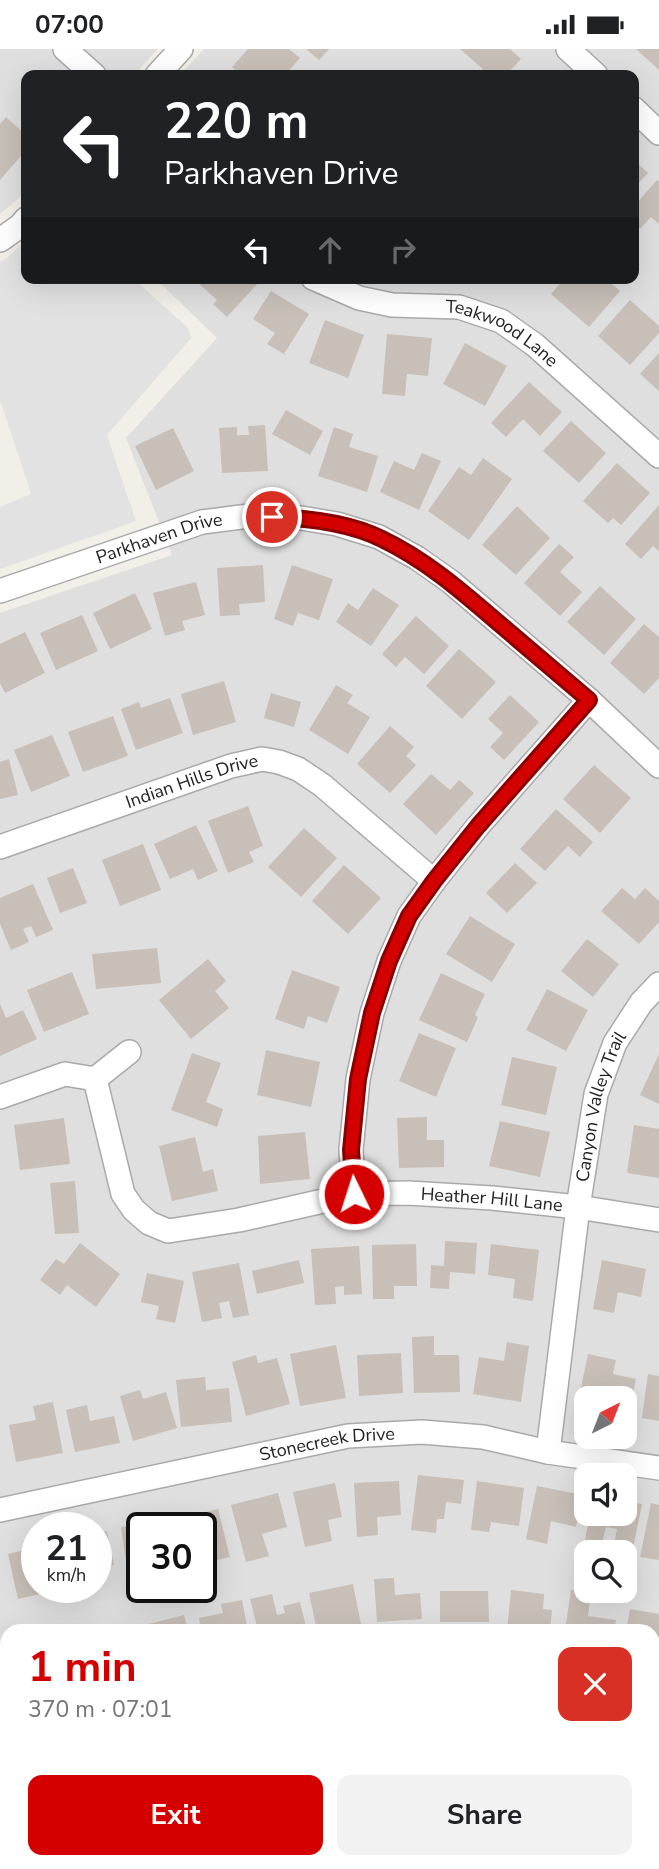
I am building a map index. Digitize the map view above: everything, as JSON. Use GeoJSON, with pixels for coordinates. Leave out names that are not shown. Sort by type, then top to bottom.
{"type":"FeatureCollection","features":[{"type":"Feature","properties":{"kind":"street"},"geometry":{"type":"LineString","coordinates":[[65,49],[88,70]]}},
{"type":"Feature","properties":{"kind":"street"},"geometry":{"type":"LineString","coordinates":[[162,70],[181,49]]}},
{"type":"Feature","properties":{"kind":"street"},"geometry":{"type":"LineString","coordinates":[[568,49],[591,70]]}},
{"type":"Feature","properties":{"kind":"street"},"geometry":{"type":"LineString","coordinates":[[639,115],[659,133]]}},
{"type":"Feature","properties":{"kind":"street"},"geometry":{"type":"LineString","coordinates":[[0,240],[21,225]]}},
{"type":"Feature","properties":{"kind":"street","name":"Teakwood Lane"},"geometry":{"type":"LineString","coordinates":[[346,285],[359,298],[392,305],[459,307],[501,321],[535,345],[659,456]]}},
{"type":"Feature","properties":{"kind":"street","name":"Parkhaven Drive"},"geometry":{"type":"LineString","coordinates":[[0,591],[202,521],[250,516],[295,517],[337,524],[379,537],[417,558],[451,582],[589,700],[659,766]]}},
{"type":"Feature","properties":{"kind":"street"},"geometry":{"type":"LineString","coordinates":[[354,1194],[351,1150],[358,1079],[372,1013],[389,961],[409,916],[478,826],[589,700]]}},
{"type":"Feature","properties":{"kind":"street","name":"Indian Hills Drive"},"geometry":{"type":"LineString","coordinates":[[0,847],[231,766],[262,759],[298,769],[322,785],[434,881]]}},
{"type":"Feature","properties":{"kind":"street","name":"Canyon Valley Trail"},"geometry":{"type":"LineString","coordinates":[[548,1452],[578,1207],[596,1094],[615,1042],[641,1003],[659,984]]}},
{"type":"Feature","properties":{"kind":"street"},"geometry":{"type":"LineString","coordinates":[[0,1097],[65,1074],[95,1079],[129,1052]]}},
{"type":"Feature","properties":{"kind":"street","name":"Heather Hill Lane"},"geometry":{"type":"LineString","coordinates":[[95,1079],[123,1194],[134,1210],[149,1223],[168,1231],[239,1220],[354,1194],[408,1193],[469,1197],[578,1207],[659,1220]]}},
{"type":"Feature","properties":{"kind":"street","name":"Stonecreek Drive"},"geometry":{"type":"LineString","coordinates":[[0,1510],[348,1436],[422,1432],[483,1437],[548,1452],[659,1468]]}},
{"type":"Feature","properties":{"kind":"shaded area"},"geometry":{"type":"Polygon","coordinates":[[[0,49],[158,49],[139,70],[21,70],[21,196],[0,214],[0,49]]]}},
{"type":"Feature","properties":{"kind":"shaded area"},"geometry":{"type":"Polygon","coordinates":[[[204,49],[659,49],[659,1624],[0,1624],[0,613],[172,555],[126,438],[217,338],[161,284],[639,284],[639,70],[185,70],[204,49]]]}},
{"type":"Feature","properties":{"kind":"shaded area"},"geometry":{"type":"Polygon","coordinates":[[[21,245],[21,284],[140,284],[188,328],[191,338],[107,435],[136,521],[0,569],[0,507],[31,494],[0,400],[0,262],[21,245]]]}},
{"type":"Feature","properties":{"kind":"building"},"geometry":{"type":"Polygon","coordinates":[[[248,49],[289,49],[300,58],[289,70],[235,70],[232,67],[248,49]]]}},
{"type":"Feature","properties":{"kind":"building"},"geometry":{"type":"Polygon","coordinates":[[[306,49],[329,49],[319,60],[306,49]]]}},
{"type":"Feature","properties":{"kind":"building"},"geometry":{"type":"Polygon","coordinates":[[[460,49],[510,49],[521,59],[511,70],[483,69],[460,49]]]}},
{"type":"Feature","properties":{"kind":"building"},"geometry":{"type":"Polygon","coordinates":[[[636,49],[659,49],[659,70],[636,49]]]}},
{"type":"Feature","properties":{"kind":"building"},"geometry":{"type":"Polygon","coordinates":[[[6,117],[21,130],[21,156],[0,180],[0,124],[6,117]]]}},
{"type":"Feature","properties":{"kind":"building"},"geometry":{"type":"Polygon","coordinates":[[[639,165],[648,173],[639,183],[639,165]]]}},
{"type":"Feature","properties":{"kind":"building"},"geometry":{"type":"Polygon","coordinates":[[[657,180],[659,224],[651,217],[639,228],[639,200],[657,180]]]}},
{"type":"Feature","properties":{"kind":"building"},"geometry":{"type":"Polygon","coordinates":[[[199,284],[257,284],[227,317],[213,304],[217,300],[199,284]]]}},
{"type":"Feature","properties":{"kind":"building"},"geometry":{"type":"Polygon","coordinates":[[[560,284],[612,284],[620,291],[589,327],[551,294],[560,284]]]}},
{"type":"Feature","properties":{"kind":"building"},"geometry":{"type":"Polygon","coordinates":[[[271,291],[309,314],[284,354],[267,344],[275,333],[253,319],[271,291]]]}},
{"type":"Feature","properties":{"kind":"building"},"geometry":{"type":"Polygon","coordinates":[[[630,300],[659,326],[659,333],[630,365],[598,336],[630,300]]]}},
{"type":"Feature","properties":{"kind":"building"},"geometry":{"type":"Polygon","coordinates":[[[325,320],[364,335],[348,378],[309,363],[325,320]]]}},
{"type":"Feature","properties":{"kind":"building"},"geometry":{"type":"Polygon","coordinates":[[[387,334],[432,338],[428,376],[407,374],[405,396],[382,394],[387,334]]]}},
{"type":"Feature","properties":{"kind":"building"},"geometry":{"type":"Polygon","coordinates":[[[465,343],[507,366],[485,406],[443,384],[465,343]]]}},
{"type":"Feature","properties":{"kind":"building"},"geometry":{"type":"Polygon","coordinates":[[[659,353],[659,391],[640,374],[659,353]]]}},
{"type":"Feature","properties":{"kind":"building"},"geometry":{"type":"Polygon","coordinates":[[[529,382],[562,412],[540,436],[523,419],[506,437],[491,423],[529,382]]]}},
{"type":"Feature","properties":{"kind":"building"},"geometry":{"type":"Polygon","coordinates":[[[286,410],[323,431],[310,455],[272,434],[286,410]]]}},
{"type":"Feature","properties":{"kind":"building"},"geometry":{"type":"Polygon","coordinates":[[[571,421],[606,453],[579,483],[543,451],[571,421]]]}},
{"type":"Feature","properties":{"kind":"building"},"geometry":{"type":"Polygon","coordinates":[[[265,425],[268,471],[222,473],[219,428],[237,427],[237,435],[249,435],[248,426],[265,425]]]}},
{"type":"Feature","properties":{"kind":"building"},"geometry":{"type":"Polygon","coordinates":[[[334,427],[353,434],[349,447],[378,456],[367,492],[318,476],[334,427]]]}},
{"type":"Feature","properties":{"kind":"building"},"geometry":{"type":"Polygon","coordinates":[[[173,428],[194,471],[156,490],[135,446],[173,428]]]}},
{"type":"Feature","properties":{"kind":"building"},"geometry":{"type":"Polygon","coordinates":[[[422,453],[441,461],[419,510],[380,492],[394,461],[414,470],[422,453]]]}},
{"type":"Feature","properties":{"kind":"building"},"geometry":{"type":"Polygon","coordinates":[[[483,458],[512,479],[469,540],[428,511],[459,467],[471,475],[483,458]]]}},
{"type":"Feature","properties":{"kind":"building"},"geometry":{"type":"Polygon","coordinates":[[[617,463],[650,493],[621,525],[613,518],[608,523],[583,501],[617,463]]]}},
{"type":"Feature","properties":{"kind":"building"},"geometry":{"type":"Polygon","coordinates":[[[659,505],[659,551],[653,546],[641,559],[625,544],[659,505]]]}},
{"type":"Feature","properties":{"kind":"building"},"geometry":{"type":"Polygon","coordinates":[[[517,506],[550,538],[516,575],[482,545],[517,506]]]}},
{"type":"Feature","properties":{"kind":"building"},"geometry":{"type":"Polygon","coordinates":[[[559,544],[574,557],[560,572],[582,592],[560,616],[524,583],[559,544]]]}},
{"type":"Feature","properties":{"kind":"building"},"geometry":{"type":"Polygon","coordinates":[[[263,565],[265,602],[239,604],[240,615],[220,616],[217,568],[263,565]]]}},
{"type":"Feature","properties":{"kind":"building"},"geometry":{"type":"Polygon","coordinates":[[[292,565],[333,579],[319,620],[298,613],[293,626],[274,619],[292,565]]]}},
{"type":"Feature","properties":{"kind":"building"},"geometry":{"type":"Polygon","coordinates":[[[196,582],[205,615],[182,621],[185,630],[165,636],[153,593],[196,582]]]}},
{"type":"Feature","properties":{"kind":"building"},"geometry":{"type":"Polygon","coordinates":[[[600,586],[636,619],[604,655],[567,622],[600,586]]]}},
{"type":"Feature","properties":{"kind":"building"},"geometry":{"type":"Polygon","coordinates":[[[373,588],[399,605],[371,646],[336,622],[348,603],[358,610],[373,588]]]}},
{"type":"Feature","properties":{"kind":"building"},"geometry":{"type":"Polygon","coordinates":[[[135,593],[152,629],[110,649],[93,613],[135,593]]]}},
{"type":"Feature","properties":{"kind":"building"},"geometry":{"type":"Polygon","coordinates":[[[82,615],[98,651],[56,670],[40,633],[82,615]]]}},
{"type":"Feature","properties":{"kind":"building"},"geometry":{"type":"Polygon","coordinates":[[[416,616],[449,646],[424,674],[405,657],[396,667],[382,654],[416,616]]]}},
{"type":"Feature","properties":{"kind":"building"},"geometry":{"type":"Polygon","coordinates":[[[644,624],[659,637],[659,678],[644,694],[610,663],[644,624]]]}},
{"type":"Feature","properties":{"kind":"building"},"geometry":{"type":"Polygon","coordinates":[[[25,632],[45,673],[5,693],[0,683],[0,644],[25,632]]]}},
{"type":"Feature","properties":{"kind":"building"},"geometry":{"type":"Polygon","coordinates":[[[459,649],[496,682],[462,719],[426,686],[459,649]]]}},
{"type":"Feature","properties":{"kind":"building"},"geometry":{"type":"Polygon","coordinates":[[[224,681],[236,722],[193,735],[181,694],[224,681]]]}},
{"type":"Feature","properties":{"kind":"building"},"geometry":{"type":"Polygon","coordinates":[[[336,685],[353,695],[347,703],[370,717],[348,754],[309,730],[336,685]]]}},
{"type":"Feature","properties":{"kind":"building"},"geometry":{"type":"Polygon","coordinates":[[[271,693],[301,702],[294,727],[264,718],[271,693]]]}},
{"type":"Feature","properties":{"kind":"building"},"geometry":{"type":"Polygon","coordinates":[[[510,695],[539,722],[504,760],[490,747],[503,733],[488,719],[510,695]]]}},
{"type":"Feature","properties":{"kind":"building"},"geometry":{"type":"Polygon","coordinates":[[[170,698],[183,733],[136,750],[121,709],[139,702],[141,708],[170,698]]]}},
{"type":"Feature","properties":{"kind":"building"},"geometry":{"type":"Polygon","coordinates":[[[113,716],[128,756],[83,772],[68,732],[113,716]]]}},
{"type":"Feature","properties":{"kind":"building"},"geometry":{"type":"Polygon","coordinates":[[[390,726],[414,747],[406,756],[416,765],[390,793],[357,764],[390,726]]]}},
{"type":"Feature","properties":{"kind":"building"},"geometry":{"type":"Polygon","coordinates":[[[52,735],[70,776],[31,792],[14,750],[52,735]]]}},
{"type":"Feature","properties":{"kind":"building"},"geometry":{"type":"Polygon","coordinates":[[[9,759],[18,795],[0,799],[0,762],[9,759]]]}},
{"type":"Feature","properties":{"kind":"building"},"geometry":{"type":"Polygon","coordinates":[[[594,765],[631,798],[600,833],[563,799],[594,765]]]}},
{"type":"Feature","properties":{"kind":"building"},"geometry":{"type":"Polygon","coordinates":[[[431,774],[450,790],[459,780],[474,793],[436,835],[403,804],[431,774]]]}},
{"type":"Feature","properties":{"kind":"building"},"geometry":{"type":"Polygon","coordinates":[[[248,806],[263,846],[249,852],[254,862],[228,873],[208,821],[248,806]]]}},
{"type":"Feature","properties":{"kind":"building"},"geometry":{"type":"Polygon","coordinates":[[[556,809],[593,842],[580,857],[568,846],[545,871],[520,849],[556,809]]]}},
{"type":"Feature","properties":{"kind":"building"},"geometry":{"type":"Polygon","coordinates":[[[196,825],[218,871],[198,880],[193,869],[170,879],[154,844],[196,825]]]}},
{"type":"Feature","properties":{"kind":"building"},"geometry":{"type":"Polygon","coordinates":[[[304,828],[337,858],[301,897],[268,867],[304,828]]]}},
{"type":"Feature","properties":{"kind":"building"},"geometry":{"type":"Polygon","coordinates":[[[143,844],[161,890],[120,906],[102,860],[143,844]]]}},
{"type":"Feature","properties":{"kind":"building"},"geometry":{"type":"Polygon","coordinates":[[[515,863],[537,883],[507,913],[486,893],[515,863]]]}},
{"type":"Feature","properties":{"kind":"building"},"geometry":{"type":"Polygon","coordinates":[[[344,865],[381,898],[348,934],[312,901],[344,865]]]}},
{"type":"Feature","properties":{"kind":"building"},"geometry":{"type":"Polygon","coordinates":[[[73,868],[87,903],[60,913],[47,878],[73,868]]]}},
{"type":"Feature","properties":{"kind":"building"},"geometry":{"type":"Polygon","coordinates":[[[33,884],[53,930],[36,937],[31,926],[23,929],[29,942],[11,950],[0,924],[0,898],[33,884]]]}},
{"type":"Feature","properties":{"kind":"building"},"geometry":{"type":"Polygon","coordinates":[[[622,888],[635,899],[645,888],[659,901],[659,922],[639,944],[601,911],[622,888]]]}},
{"type":"Feature","properties":{"kind":"building"},"geometry":{"type":"Polygon","coordinates":[[[470,916],[515,944],[492,982],[446,954],[470,916]]]}},
{"type":"Feature","properties":{"kind":"building"},"geometry":{"type":"Polygon","coordinates":[[[587,939],[619,964],[593,997],[561,971],[587,939]]]}},
{"type":"Feature","properties":{"kind":"building"},"geometry":{"type":"Polygon","coordinates":[[[157,948],[161,983],[96,989],[92,954],[157,948]]]}},
{"type":"Feature","properties":{"kind":"building"},"geometry":{"type":"Polygon","coordinates":[[[208,959],[226,981],[215,991],[229,1008],[191,1039],[159,1000],[208,959]]]}},
{"type":"Feature","properties":{"kind":"building"},"geometry":{"type":"Polygon","coordinates":[[[292,970],[340,987],[327,1023],[308,1016],[304,1029],[275,1019],[292,970]]]}},
{"type":"Feature","properties":{"kind":"building"},"geometry":{"type":"Polygon","coordinates":[[[72,972],[89,1014],[44,1032],[27,990],[72,972]]]}},
{"type":"Feature","properties":{"kind":"building"},"geometry":{"type":"Polygon","coordinates":[[[441,973],[485,994],[467,1042],[419,1020],[441,973]]]}},
{"type":"Feature","properties":{"kind":"building"},"geometry":{"type":"Polygon","coordinates":[[[547,989],[588,1010],[566,1051],[526,1030],[547,989]]]}},
{"type":"Feature","properties":{"kind":"building"},"geometry":{"type":"Polygon","coordinates":[[[0,1004],[6,1018],[23,1010],[37,1039],[0,1056],[0,1004]]]}},
{"type":"Feature","properties":{"kind":"building"},"geometry":{"type":"Polygon","coordinates":[[[419,1033],[456,1048],[436,1097],[399,1081],[419,1033]]]}},
{"type":"Feature","properties":{"kind":"building"},"geometry":{"type":"Polygon","coordinates":[[[266,1050],[320,1062],[311,1107],[257,1095],[266,1050]]]}},
{"type":"Feature","properties":{"kind":"building"},"geometry":{"type":"Polygon","coordinates":[[[192,1053],[221,1063],[206,1102],[223,1109],[217,1127],[171,1110],[192,1053]]]}},
{"type":"Feature","properties":{"kind":"building"},"geometry":{"type":"Polygon","coordinates":[[[659,1054],[659,1104],[640,1095],[659,1054]]]}},
{"type":"Feature","properties":{"kind":"building"},"geometry":{"type":"Polygon","coordinates":[[[512,1057],[557,1067],[546,1115],[501,1105],[512,1057]]]}},
{"type":"Feature","properties":{"kind":"building"},"geometry":{"type":"Polygon","coordinates":[[[427,1117],[427,1140],[444,1140],[444,1167],[399,1168],[397,1118],[427,1117]]]}},
{"type":"Feature","properties":{"kind":"building"},"geometry":{"type":"Polygon","coordinates":[[[64,1118],[70,1164],[20,1170],[14,1125],[64,1118]]]}},
{"type":"Feature","properties":{"kind":"building"},"geometry":{"type":"Polygon","coordinates":[[[500,1121],[550,1132],[540,1177],[489,1166],[500,1121]]]}},
{"type":"Feature","properties":{"kind":"building"},"geometry":{"type":"Polygon","coordinates":[[[634,1125],[659,1129],[659,1178],[627,1173],[634,1125]]]}},
{"type":"Feature","properties":{"kind":"building"},"geometry":{"type":"Polygon","coordinates":[[[305,1132],[310,1179],[260,1184],[258,1136],[305,1132]]]}},
{"type":"Feature","properties":{"kind":"building"},"geometry":{"type":"Polygon","coordinates":[[[195,1137],[203,1172],[213,1169],[218,1191],[172,1201],[159,1146],[195,1137]]]}},
{"type":"Feature","properties":{"kind":"building"},"geometry":{"type":"Polygon","coordinates":[[[75,1181],[79,1233],[55,1234],[50,1183],[75,1181]]]}},
{"type":"Feature","properties":{"kind":"building"},"geometry":{"type":"Polygon","coordinates":[[[445,1241],[477,1243],[475,1274],[450,1272],[449,1289],[430,1288],[431,1265],[444,1266],[445,1241]]]}},
{"type":"Feature","properties":{"kind":"building"},"geometry":{"type":"Polygon","coordinates":[[[80,1243],[120,1274],[96,1307],[67,1285],[60,1295],[40,1280],[56,1259],[64,1264],[80,1243]]]}},
{"type":"Feature","properties":{"kind":"building"},"geometry":{"type":"Polygon","coordinates":[[[416,1244],[417,1286],[394,1286],[394,1299],[373,1299],[372,1245],[416,1244]]]}},
{"type":"Feature","properties":{"kind":"building"},"geometry":{"type":"Polygon","coordinates":[[[491,1244],[539,1250],[533,1301],[513,1298],[515,1279],[488,1275],[491,1244]]]}},
{"type":"Feature","properties":{"kind":"building"},"geometry":{"type":"Polygon","coordinates":[[[359,1246],[362,1294],[344,1295],[344,1286],[335,1287],[336,1304],[315,1305],[311,1249],[359,1246]]]}},
{"type":"Feature","properties":{"kind":"building"},"geometry":{"type":"Polygon","coordinates":[[[299,1260],[304,1283],[257,1294],[252,1271],[299,1260]]]}},
{"type":"Feature","properties":{"kind":"building"},"geometry":{"type":"Polygon","coordinates":[[[602,1260],[646,1269],[641,1297],[618,1292],[614,1313],[593,1309],[602,1260]]]}},
{"type":"Feature","properties":{"kind":"building"},"geometry":{"type":"Polygon","coordinates":[[[239,1263],[249,1315],[233,1318],[229,1301],[219,1303],[222,1318],[202,1322],[192,1272],[239,1263]]]}},
{"type":"Feature","properties":{"kind":"building"},"geometry":{"type":"Polygon","coordinates":[[[147,1273],[184,1281],[175,1323],[156,1319],[159,1306],[141,1302],[147,1273]]]}},
{"type":"Feature","properties":{"kind":"building"},"geometry":{"type":"Polygon","coordinates":[[[434,1336],[434,1355],[459,1355],[460,1392],[414,1393],[412,1337],[434,1336]]]}},
{"type":"Feature","properties":{"kind":"building"},"geometry":{"type":"Polygon","coordinates":[[[507,1342],[529,1346],[521,1402],[473,1394],[479,1357],[504,1361],[507,1342]]]}},
{"type":"Feature","properties":{"kind":"building"},"geometry":{"type":"Polygon","coordinates":[[[336,1345],[346,1398],[300,1406],[290,1354],[336,1345]]]}},
{"type":"Feature","properties":{"kind":"building"},"geometry":{"type":"Polygon","coordinates":[[[401,1353],[403,1393],[359,1396],[357,1355],[401,1353]]]}},
{"type":"Feature","properties":{"kind":"building"},"geometry":{"type":"Polygon","coordinates":[[[588,1354],[616,1360],[613,1374],[636,1379],[635,1386],[581,1386],[588,1354]]]}},
{"type":"Feature","properties":{"kind":"building"},"geometry":{"type":"Polygon","coordinates":[[[256,1355],[258,1363],[277,1358],[290,1404],[246,1416],[232,1362],[256,1355]]]}},
{"type":"Feature","properties":{"kind":"building"},"geometry":{"type":"Polygon","coordinates":[[[648,1374],[659,1376],[659,1421],[642,1418],[648,1374]]]}},
{"type":"Feature","properties":{"kind":"building"},"geometry":{"type":"Polygon","coordinates":[[[205,1377],[206,1390],[229,1388],[232,1422],[181,1427],[176,1380],[205,1377]]]}},
{"type":"Feature","properties":{"kind":"building"},"geometry":{"type":"Polygon","coordinates":[[[140,1390],[143,1399],[166,1392],[177,1428],[133,1441],[120,1396],[140,1390]]]}},
{"type":"Feature","properties":{"kind":"building"},"geometry":{"type":"Polygon","coordinates":[[[53,1402],[63,1453],[16,1462],[9,1425],[36,1420],[33,1406],[53,1402]]]}},
{"type":"Feature","properties":{"kind":"building"},"geometry":{"type":"Polygon","coordinates":[[[87,1405],[90,1421],[114,1416],[120,1443],[75,1452],[66,1410],[87,1405]]]}},
{"type":"Feature","properties":{"kind":"building"},"geometry":{"type":"Polygon","coordinates":[[[418,1475],[464,1480],[461,1504],[446,1502],[444,1519],[437,1519],[436,1533],[411,1530],[418,1475]]]}},
{"type":"Feature","properties":{"kind":"building"},"geometry":{"type":"Polygon","coordinates":[[[399,1481],[401,1515],[377,1517],[378,1535],[357,1537],[354,1483],[399,1481]]]}},
{"type":"Feature","properties":{"kind":"building"},"geometry":{"type":"Polygon","coordinates":[[[477,1481],[524,1488],[519,1526],[491,1522],[489,1532],[471,1530],[477,1481]]]}},
{"type":"Feature","properties":{"kind":"building"},"geometry":{"type":"Polygon","coordinates":[[[335,1483],[342,1517],[328,1520],[332,1541],[305,1547],[293,1492],[335,1483]]]}},
{"type":"Feature","properties":{"kind":"building"},"geometry":{"type":"Polygon","coordinates":[[[537,1486],[574,1493],[576,1527],[551,1521],[547,1544],[526,1539],[537,1486]]]}},
{"type":"Feature","properties":{"kind":"building"},"geometry":{"type":"Polygon","coordinates":[[[278,1493],[287,1527],[262,1534],[269,1556],[246,1562],[231,1505],[278,1493]]]}},
{"type":"Feature","properties":{"kind":"building"},"geometry":{"type":"Polygon","coordinates":[[[637,1503],[642,1504],[635,1540],[615,1540],[617,1529],[606,1527],[603,1540],[585,1540],[588,1526],[637,1526],[637,1503]]]}},
{"type":"Feature","properties":{"kind":"building"},"geometry":{"type":"Polygon","coordinates":[[[651,1503],[659,1505],[659,1560],[640,1557],[651,1503]]]}},
{"type":"Feature","properties":{"kind":"building"},"geometry":{"type":"Polygon","coordinates":[[[218,1509],[230,1557],[217,1560],[217,1512],[206,1512],[218,1509]]]}},
{"type":"Feature","properties":{"kind":"building"},"geometry":{"type":"Polygon","coordinates":[[[126,1526],[126,1561],[121,1527],[126,1526]]]}},
{"type":"Feature","properties":{"kind":"building"},"geometry":{"type":"Polygon","coordinates":[[[21,1551],[21,1598],[18,1599],[8,1554],[21,1551]]]}},
{"type":"Feature","properties":{"kind":"building"},"geometry":{"type":"Polygon","coordinates":[[[394,1578],[395,1595],[420,1593],[422,1619],[377,1622],[374,1579],[394,1578]]]}},
{"type":"Feature","properties":{"kind":"building"},"geometry":{"type":"Polygon","coordinates":[[[353,1584],[361,1624],[316,1624],[309,1593],[353,1584]]]}},
{"type":"Feature","properties":{"kind":"building"},"geometry":{"type":"Polygon","coordinates":[[[511,1590],[544,1594],[543,1609],[552,1610],[551,1624],[508,1624],[511,1590]]]}},
{"type":"Feature","properties":{"kind":"building"},"geometry":{"type":"Polygon","coordinates":[[[571,1590],[574,1590],[574,1603],[590,1603],[588,1616],[616,1620],[615,1624],[566,1624],[571,1590]]]}},
{"type":"Feature","properties":{"kind":"building"},"geometry":{"type":"Polygon","coordinates":[[[440,1591],[488,1591],[489,1622],[440,1622],[440,1591]]]}},
{"type":"Feature","properties":{"kind":"building"},"geometry":{"type":"Polygon","coordinates":[[[272,1594],[277,1615],[285,1613],[283,1606],[300,1602],[305,1624],[256,1624],[250,1599],[272,1594]]]}},
{"type":"Feature","properties":{"kind":"building"},"geometry":{"type":"Polygon","coordinates":[[[242,1600],[247,1624],[200,1624],[199,1618],[223,1613],[221,1604],[242,1600]]]}},
{"type":"Feature","properties":{"kind":"building"},"geometry":{"type":"Polygon","coordinates":[[[630,1609],[659,1614],[659,1624],[627,1624],[630,1609]]]}},
{"type":"Feature","properties":{"kind":"building"},"geometry":{"type":"Polygon","coordinates":[[[184,1615],[186,1624],[149,1624],[184,1615]]]}},
{"type":"Feature","properties":{"kind":"route"},"geometry":{"type":"LineString","coordinates":[[272,517],[295,517],[337,524],[379,537],[417,558],[451,582],[589,700],[478,826],[409,916],[389,961],[372,1013],[358,1079],[351,1150],[354,1194]]}}]}
